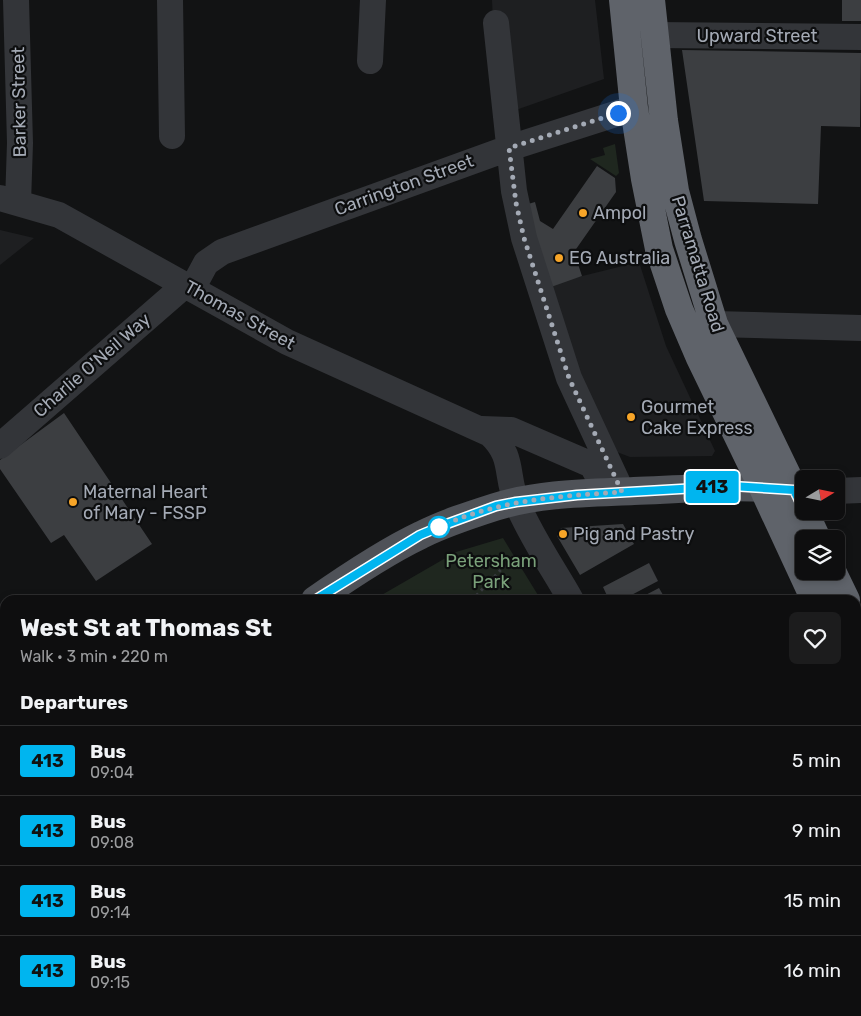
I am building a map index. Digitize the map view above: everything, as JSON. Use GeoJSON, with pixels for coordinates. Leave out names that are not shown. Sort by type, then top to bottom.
{"type":"FeatureCollection","features":[{"type":"Feature","properties":{"kind":"highway","name":"Parramatta Road"},"geometry":{"type":"LineString","coordinates":[[623,0],[634,108],[645,179],[660,249],[680,309],[700,358],[812,530]]}},
{"type":"Feature","properties":{"kind":"highway","name":"Parramatta Road"},"geometry":{"type":"LineString","coordinates":[[651,0],[664,121],[675,191],[688,240],[714,324],[791,496],[781,529],[813,595]]}},
{"type":"Feature","properties":{"kind":"highway"},"geometry":{"type":"LineString","coordinates":[[836,580],[844,595]]}},
{"type":"Feature","properties":{"kind":"main road"},"geometry":{"type":"LineString","coordinates":[[322,595],[420,535],[496,506],[548,497],[732,486],[791,496]]}},
{"type":"Feature","properties":{"kind":"street","name":"Barker Street"},"geometry":{"type":"LineString","coordinates":[[9,201],[20,142],[8,27],[16,0]]}},
{"type":"Feature","properties":{"kind":"street"},"geometry":{"type":"LineString","coordinates":[[170,0],[172,136]]}},
{"type":"Feature","properties":{"kind":"street"},"geometry":{"type":"LineString","coordinates":[[370,62],[373,0]]}},
{"type":"Feature","properties":{"kind":"street"},"geometry":{"type":"LineString","coordinates":[[496,23],[514,191],[524,238],[569,378],[615,492]]}},
{"type":"Feature","properties":{"kind":"street","name":"Upward Street"},"geometry":{"type":"LineString","coordinates":[[654,35],[861,37]]}},
{"type":"Feature","properties":{"kind":"street","name":"Carrington Street"},"geometry":{"type":"LineString","coordinates":[[188,287],[206,262],[222,252],[509,148],[634,108]]}},
{"type":"Feature","properties":{"kind":"street","name":"Thomas Street"},"geometry":{"type":"LineString","coordinates":[[9,201],[59,215],[287,342],[482,429],[498,441],[503,448],[509,466],[516,502],[568,595]]}},
{"type":"Feature","properties":{"kind":"street","name":"Charlie O'Neil Way"},"geometry":{"type":"LineString","coordinates":[[0,446],[188,287]]}},
{"type":"Feature","properties":{"kind":"street"},"geometry":{"type":"LineString","coordinates":[[714,324],[861,328]]}},
{"type":"Feature","properties":{"kind":"street","name":"Thomas Street"},"geometry":{"type":"LineString","coordinates":[[482,429],[511,430],[592,465],[615,492]]}},
{"type":"Feature","properties":{"kind":"street"},"geometry":{"type":"LineString","coordinates":[[845,491],[861,490]]}},
{"type":"Feature","properties":{"kind":"path"},"geometry":{"type":"LineString","coordinates":[[477,595],[509,564],[533,535]]}},
{"type":"Feature","properties":{"kind":"shaded area"},"geometry":{"type":"Polygon","coordinates":[[[492,0],[595,0],[604,79],[513,111],[493,22],[492,0]]]}},
{"type":"Feature","properties":{"kind":"shaded area"},"geometry":{"type":"Polygon","coordinates":[[[0,230],[34,238],[0,265],[0,230]]]}},
{"type":"Feature","properties":{"kind":"shaded area"},"geometry":{"type":"Polygon","coordinates":[[[639,262],[666,346],[715,451],[712,456],[630,457],[609,449],[546,285],[639,262]]]}},
{"type":"Feature","properties":{"kind":"green space"},"geometry":{"type":"Polygon","coordinates":[[[615,144],[619,173],[616,176],[590,159],[605,155],[603,148],[615,144]]]}},
{"type":"Feature","properties":{"kind":"green space","name":"Petersham Park"},"geometry":{"type":"Polygon","coordinates":[[[503,538],[538,595],[382,595],[456,552],[503,538]]]}},
{"type":"Feature","properties":{"kind":"building"},"geometry":{"type":"Polygon","coordinates":[[[842,0],[861,0],[861,21],[842,21],[842,0]]]}},
{"type":"Feature","properties":{"kind":"building"},"geometry":{"type":"Polygon","coordinates":[[[682,50],[861,53],[860,127],[821,126],[818,204],[704,201],[682,50]]]}},
{"type":"Feature","properties":{"kind":"building"},"geometry":{"type":"Polygon","coordinates":[[[597,166],[615,178],[616,192],[574,252],[582,276],[551,287],[529,214],[528,204],[535,202],[540,221],[553,229],[597,166]]]}},
{"type":"Feature","properties":{"kind":"building","name":"Maternal Heart of Mary - FSSP"},"geometry":{"type":"Polygon","coordinates":[[[64,413],[152,544],[96,581],[64,535],[51,543],[0,469],[0,460],[64,413]]]}},
{"type":"Feature","properties":{"kind":"building"},"geometry":{"type":"Polygon","coordinates":[[[623,524],[634,544],[580,575],[557,536],[561,528],[623,524]]]}},
{"type":"Feature","properties":{"kind":"building"},"geometry":{"type":"Polygon","coordinates":[[[649,563],[658,581],[631,595],[607,595],[603,587],[649,563]]]}},
{"type":"Feature","properties":{"kind":"building"},"geometry":{"type":"Polygon","coordinates":[[[659,588],[663,595],[646,595],[659,588]]]}},
{"type":"Feature","properties":{"kind":"bus line","name":"413"},"geometry":{"type":"LineString","coordinates":[[322,595],[420,535],[496,506],[548,497],[732,486],[794,490],[795,492]]}},
{"type":"Feature","properties":{"kind":"place","name":"Ampol"},"geometry":{"type":"Point","coordinates":[583,213]}},
{"type":"Feature","properties":{"kind":"place","name":"EG Australia"},"geometry":{"type":"Point","coordinates":[559,258]}},
{"type":"Feature","properties":{"kind":"place","name":"Gourmet Cake Express"},"geometry":{"type":"Point","coordinates":[631,417]}},
{"type":"Feature","properties":{"kind":"place","name":"Maternal Heart of Mary - FSSP"},"geometry":{"type":"Point","coordinates":[73,502]}},
{"type":"Feature","properties":{"kind":"place","name":"Pig and Pastry"},"geometry":{"type":"Point","coordinates":[563,534]}},
{"type":"Feature","properties":{"kind":"route"},"geometry":{"type":"LineString","coordinates":[[439,527],[496,506],[516,502],[548,497],[622,492],[569,378],[524,238],[514,191],[509,148],[618,113]]}}]}
